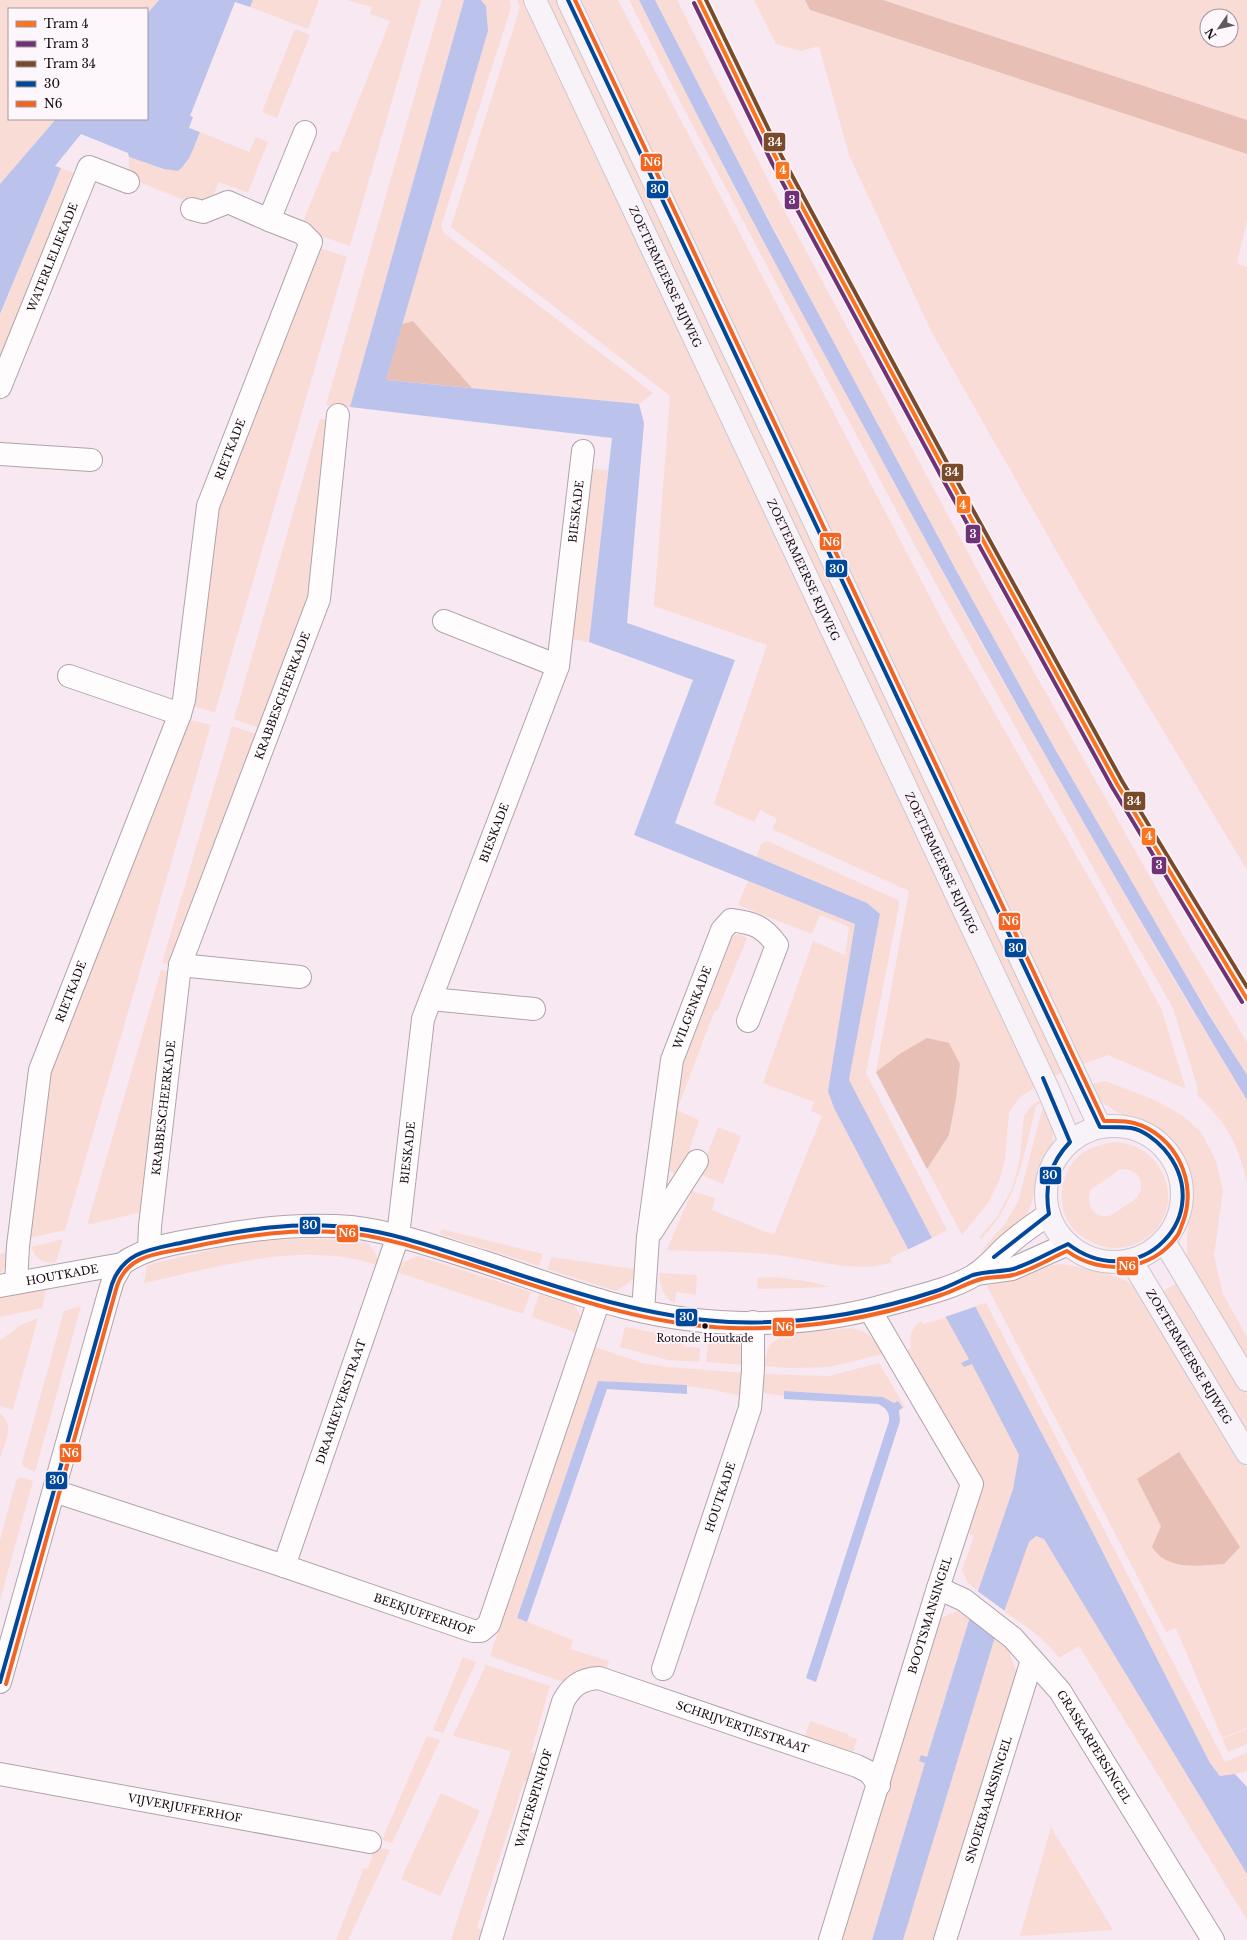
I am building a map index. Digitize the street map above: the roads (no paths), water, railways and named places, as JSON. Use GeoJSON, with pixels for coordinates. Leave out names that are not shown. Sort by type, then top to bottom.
{"type":"FeatureCollection","features":[{"type":"Feature","properties":{"kind":"main road","name":"ZOETERMEERSE RIJWEG"},"geometry":{"type":"LineString","coordinates":[[535,0],[1048,1089],[1070,1142]]}},
{"type":"Feature","properties":{"kind":"main road"},"geometry":{"type":"LineString","coordinates":[[568,0],[1100,1127]]}},
{"type":"Feature","properties":{"kind":"main road"},"geometry":{"type":"LineString","coordinates":[[1122,1125],[1143,1131],[1161,1143],[1174,1160],[1182,1181],[1182,1202],[1176,1224],[1164,1242],[1149,1253],[1131,1260],[1120,1262],[1098,1260],[1087,1257],[1068,1244],[1053,1225],[1049,1214],[1046,1191],[1047,1180],[1055,1159],[1070,1142],[1084,1132],[1100,1127],[1122,1125]]}},
{"type":"Feature","properties":{"kind":"main road"},"geometry":{"type":"LineString","coordinates":[[1164,1242],[1247,1380]]}},
{"type":"Feature","properties":{"kind":"main road","name":"ZOETERMEERSE RIJWEG"},"geometry":{"type":"LineString","coordinates":[[1131,1260],[1247,1453]]}},
{"type":"Feature","properties":{"kind":"street"},"geometry":{"type":"LineString","coordinates":[[269,220],[305,132]]}},
{"type":"Feature","properties":{"kind":"street","name":"WATERLELIEKADE"},"geometry":{"type":"LineString","coordinates":[[0,387],[89,167],[128,182]]}},
{"type":"Feature","properties":{"kind":"street","name":"RIETKADE"},"geometry":{"type":"LineString","coordinates":[[8,1285],[18,1246],[40,1070],[180,714],[184,700],[208,506],[312,242],[302,233],[228,202],[203,212],[192,209]]}},
{"type":"Feature","properties":{"kind":"street","name":"KRABBESCHEERKADE"},"geometry":{"type":"LineString","coordinates":[[149,1250],[180,965],[319,599],[338,415]]}},
{"type":"Feature","properties":{"kind":"street","name":"BIESKADE"},"geometry":{"type":"LineString","coordinates":[[398,1236],[423,1019],[558,666],[583,451]]}},
{"type":"Feature","properties":{"kind":"street"},"geometry":{"type":"LineString","coordinates":[[0,454],[91,460]]}},
{"type":"Feature","properties":{"kind":"street"},"geometry":{"type":"LineString","coordinates":[[444,621],[558,666]]}},
{"type":"Feature","properties":{"kind":"street"},"geometry":{"type":"LineString","coordinates":[[69,676],[180,714]]}},
{"type":"Feature","properties":{"kind":"street","name":"WILGENKADE"},"geometry":{"type":"LineString","coordinates":[[643,1311],[648,1237],[672,1060],[722,930],[731,920],[747,922],[767,931],[777,945],[748,1021]]}},
{"type":"Feature","properties":{"kind":"street"},"geometry":{"type":"LineString","coordinates":[[180,965],[300,977]]}},
{"type":"Feature","properties":{"kind":"street"},"geometry":{"type":"LineString","coordinates":[[431,999],[534,1009]]}},
{"type":"Feature","properties":{"kind":"street","name":"WILGENKADE"},"geometry":{"type":"LineString","coordinates":[[648,1237],[697,1161]]}},
{"type":"Feature","properties":{"kind":"street","name":"HOUTKADE"},"geometry":{"type":"LineString","coordinates":[[974,1275],[1011,1242],[1049,1214]]}},
{"type":"Feature","properties":{"kind":"street","name":"HOUTKADE"},"geometry":{"type":"LineString","coordinates":[[8,1285],[122,1264],[130,1258],[149,1250],[252,1229],[298,1225],[353,1228],[398,1236],[599,1300],[643,1311],[711,1321],[773,1322],[829,1317],[870,1310],[940,1289],[974,1275],[1012,1269],[1068,1244]]}},
{"type":"Feature","properties":{"kind":"street","name":"DRAAIKEVERSTRAAT"},"geometry":{"type":"LineString","coordinates":[[284,1566],[398,1236]]}},
{"type":"Feature","properties":{"kind":"street"},"geometry":{"type":"LineString","coordinates":[[0,1682],[108,1297],[113,1280],[122,1264]]}},
{"type":"Feature","properties":{"kind":"street","name":"BEEKJUFFERHOF"},"geometry":{"type":"LineString","coordinates":[[54,1491],[284,1566],[473,1631],[481,1631],[489,1624],[599,1300]]}},
{"type":"Feature","properties":{"kind":"street","name":"BOOTSMANSINGEL"},"geometry":{"type":"LineString","coordinates":[[830,1940],[938,1588],[972,1484],[870,1310]]}},
{"type":"Feature","properties":{"kind":"street","name":"HOUTKADE"},"geometry":{"type":"LineString","coordinates":[[664,1669],[750,1408],[753,1370],[752,1322]]}},
{"type":"Feature","properties":{"kind":"street","name":"GRASKARPERSINGEL"},"geometry":{"type":"LineString","coordinates":[[938,1588],[964,1600],[1013,1638],[1060,1691],[1213,1940]]}},
{"type":"Feature","properties":{"kind":"street","name":"SNOEKBAARSSINGEL"},"geometry":{"type":"LineString","coordinates":[[945,1940],[1032,1660]]}},
{"type":"Feature","properties":{"kind":"street","name":"SCHRIJVERTJESTRAAT"},"geometry":{"type":"LineString","coordinates":[[599,1678],[857,1766],[869,1772],[879,1784]]}},
{"type":"Feature","properties":{"kind":"street","name":"WATERSPINHOF"},"geometry":{"type":"LineString","coordinates":[[491,1940],[563,1702],[570,1689],[581,1681],[599,1678]]}},
{"type":"Feature","properties":{"kind":"street","name":"VIJVERJUFFERHOF"},"geometry":{"type":"LineString","coordinates":[[0,1774],[370,1842]]}},
{"type":"Feature","properties":{"kind":"water"},"geometry":{"type":"Polygon","coordinates":[[[159,0],[253,0],[250,7],[235,2],[190,116],[193,117],[189,128],[200,132],[186,163],[178,171],[164,169],[129,157],[128,153],[81,134],[55,166],[61,168],[0,314],[0,184],[55,120],[148,120],[148,13],[159,0]]]}},
{"type":"Feature","properties":{"kind":"water"},"geometry":{"type":"Polygon","coordinates":[[[464,0],[481,0],[486,6],[488,31],[386,380],[639,404],[644,423],[627,623],[735,660],[675,823],[867,903],[880,914],[849,1080],[932,1238],[975,1306],[1060,1468],[1210,1763],[1220,1776],[1235,1774],[1247,1787],[1247,1874],[1044,1539],[1036,1536],[1029,1542],[995,1637],[903,1940],[872,1940],[925,1763],[919,1761],[921,1755],[927,1757],[978,1591],[1013,1489],[1019,1455],[972,1364],[964,1367],[961,1363],[969,1359],[908,1249],[834,1108],[828,1091],[855,924],[634,835],[693,680],[589,642],[612,438],[350,407],[464,0]]]}},
{"type":"Feature","properties":{"kind":"water"},"geometry":{"type":"Polygon","coordinates":[[[639,0],[655,0],[773,229],[956,570],[1055,749],[1209,1015],[1247,1075],[1247,1100],[1101,853],[961,604],[810,328],[639,0]]]}},
{"type":"Feature","properties":{"kind":"water"},"geometry":{"type":"Polygon","coordinates":[[[598,1381],[687,1385],[687,1394],[607,1389],[527,1622],[517,1618],[598,1381]]]}},
{"type":"Feature","properties":{"kind":"water"},"geometry":{"type":"Polygon","coordinates":[[[784,1391],[883,1397],[894,1403],[898,1401],[903,1408],[899,1410],[900,1421],[816,1682],[806,1678],[889,1421],[889,1415],[883,1407],[878,1404],[784,1399],[784,1391]]]}},
{"type":"Feature","properties":{"kind":"tram line","name":"4"},"geometry":{"type":"LineString","coordinates":[[699,0],[777,160],[946,473],[1117,784],[1247,999]]}},
{"type":"Feature","properties":{"kind":"tram line","name":"34"},"geometry":{"type":"LineString","coordinates":[[706,0],[782,157],[951,470],[1122,781],[1247,987]]}},
{"type":"Feature","properties":{"kind":"tram line","name":"3"},"geometry":{"type":"LineString","coordinates":[[694,3],[772,163],[941,476],[1112,787],[1242,1002]]}},
{"type":"Feature","properties":{"kind":"place","name":"Rotonde Houtkade"},"geometry":{"type":"Point","coordinates":[705,1326]}}]}
